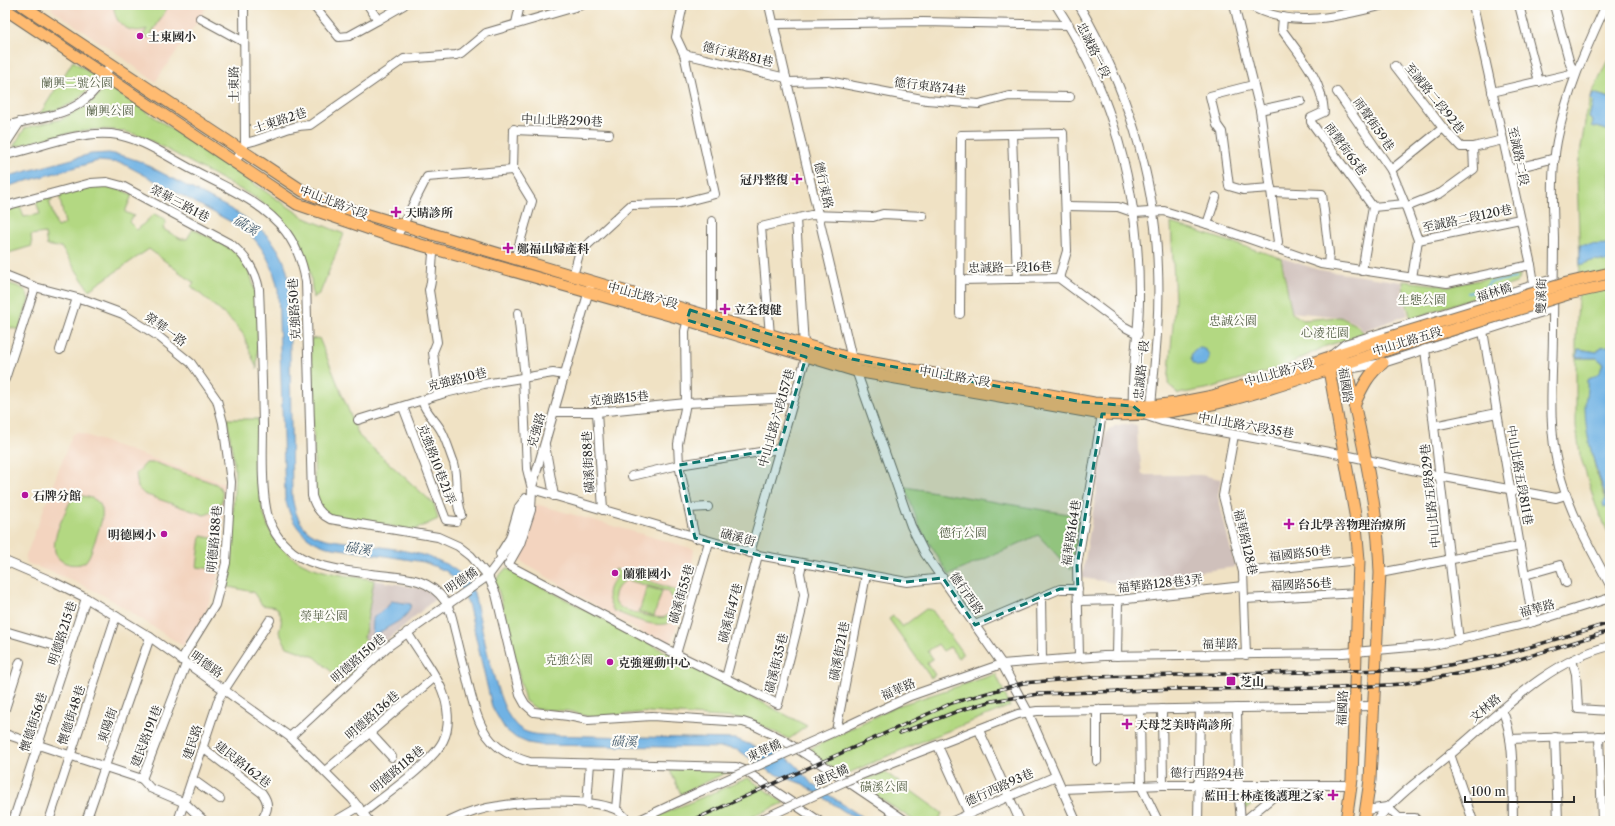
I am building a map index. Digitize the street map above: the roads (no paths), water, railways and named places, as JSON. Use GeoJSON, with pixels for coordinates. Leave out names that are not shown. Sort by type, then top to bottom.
{"type":"FeatureCollection","features":[{"type":"Feature","properties":{"kind":"main road","name":"中山北路六段"},"geometry":{"type":"LineString","coordinates":[[22,5],[111,64],[244,148],[303,191],[335,205],[574,276],[806,357],[856,371],[1102,414],[1120,415],[1136,413],[1144,415],[1183,411],[1226,401],[1329,370]]}},
{"type":"Feature","properties":{"kind":"main road","name":"中山北路六段"},"geometry":{"type":"LineString","coordinates":[[5,9],[298,204],[396,238],[588,293],[688,315],[712,317],[804,346],[852,359],[1082,402],[1133,406],[1178,403],[1213,396],[1286,373],[1332,356]]}},
{"type":"Feature","properties":{"kind":"main road","name":"福林橋"},"geometry":{"type":"LineString","coordinates":[[1388,344],[1568,283],[1610,273]]}},
{"type":"Feature","properties":{"kind":"main road","name":"福林橋"},"geometry":{"type":"LineString","coordinates":[[1388,344],[1568,294],[1610,284]]}},
{"type":"Feature","properties":{"kind":"main road","name":"中山北路五段"},"geometry":{"type":"LineString","coordinates":[[1332,356],[1388,344]]}},
{"type":"Feature","properties":{"kind":"main road","name":"中山北路五段"},"geometry":{"type":"LineString","coordinates":[[1329,370],[1346,367],[1388,344]]}},
{"type":"Feature","properties":{"kind":"main road","name":"福國路"},"geometry":{"type":"LineString","coordinates":[[1346,821],[1351,785],[1360,593],[1356,514],[1329,370],[1332,356],[1346,367],[1376,513],[1380,573],[1370,787],[1365,816]]}},
{"type":"Feature","properties":{"kind":"main road"},"geometry":{"type":"LineString","coordinates":[[1354,405],[1364,383],[1375,369],[1384,363]]}},
{"type":"Feature","properties":{"kind":"main road"},"geometry":{"type":"LineString","coordinates":[[1352,821],[1365,816]]}},
{"type":"Feature","properties":{"kind":"street","name":"士東路"},"geometry":{"type":"LineString","coordinates":[[244,5],[244,148]]}},
{"type":"Feature","properties":{"kind":"street"},"geometry":{"type":"LineString","coordinates":[[313,5],[339,37],[349,36],[404,5]]}},
{"type":"Feature","properties":{"kind":"street"},"geometry":{"type":"LineString","coordinates":[[368,5],[378,20]]}},
{"type":"Feature","properties":{"kind":"street"},"geometry":{"type":"LineString","coordinates":[[516,23],[520,5]]}},
{"type":"Feature","properties":{"kind":"street","name":"士東路2巷"},"geometry":{"type":"LineString","coordinates":[[244,148],[298,125],[310,125],[404,60],[456,55],[462,53],[486,33],[582,5]]}},
{"type":"Feature","properties":{"kind":"street"},"geometry":{"type":"LineString","coordinates":[[574,276],[579,254],[631,204],[637,203],[667,206],[715,194],[684,54],[676,37],[683,5]]}},
{"type":"Feature","properties":{"kind":"street","name":"德行東路"},"geometry":{"type":"LineString","coordinates":[[769,5],[856,371]]}},
{"type":"Feature","properties":{"kind":"street","name":"忠誠路一段"},"geometry":{"type":"LineString","coordinates":[[1056,5],[1069,25],[1092,69],[1108,108],[1121,151],[1135,213],[1139,256],[1138,334],[1132,394],[1133,406],[1144,415],[1151,406],[1158,300],[1154,213],[1142,153],[1129,112],[1117,80],[1098,38],[1079,5]]}},
{"type":"Feature","properties":{"kind":"street"},"geometry":{"type":"LineString","coordinates":[[1234,5],[1260,110],[1278,242],[1276,248]]}},
{"type":"Feature","properties":{"kind":"street"},"geometry":{"type":"LineString","coordinates":[[1249,5],[1283,17],[1306,20],[1324,19],[1384,5]]}},
{"type":"Feature","properties":{"kind":"street","name":"至誠路二段"},"geometry":{"type":"LineString","coordinates":[[1474,5],[1531,265],[1539,313]]}},
{"type":"Feature","properties":{"kind":"street"},"geometry":{"type":"LineString","coordinates":[[1519,5],[1539,82]]}},
{"type":"Feature","properties":{"kind":"street"},"geometry":{"type":"LineString","coordinates":[[1492,92],[1575,73],[1570,64],[1554,5]]}},
{"type":"Feature","properties":{"kind":"street","name":"雙溪街"},"geometry":{"type":"LineString","coordinates":[[1606,5],[1575,73],[1563,116],[1555,158],[1551,402],[1553,438],[1557,466],[1566,495],[1574,518],[1610,585]]}},
{"type":"Feature","properties":{"kind":"street","name":"雨聲街65巷"},"geometry":{"type":"LineString","coordinates":[[1283,17],[1282,30],[1314,75],[1322,98],[1324,112],[1311,118],[1311,122],[1373,207]]}},
{"type":"Feature","properties":{"kind":"street"},"geometry":{"type":"LineString","coordinates":[[200,18],[244,42]]}},
{"type":"Feature","properties":{"kind":"street"},"geometry":{"type":"LineString","coordinates":[[774,24],[828,22],[1069,25]]}},
{"type":"Feature","properties":{"kind":"street","name":"德行東路81巷"},"geometry":{"type":"LineString","coordinates":[[684,54],[787,80]]}},
{"type":"Feature","properties":{"kind":"street"},"geometry":{"type":"LineString","coordinates":[[5,126],[71,110],[98,88],[111,64]]}},
{"type":"Feature","properties":{"kind":"street","name":"至誠路二段92巷"},"geometry":{"type":"LineString","coordinates":[[1395,66],[1443,128],[1461,147],[1473,147]]}},
{"type":"Feature","properties":{"kind":"street","name":"德行東路74巷"},"geometry":{"type":"LineString","coordinates":[[787,80],[828,81],[927,100],[979,104],[1009,96],[1070,97]]}},
{"type":"Feature","properties":{"kind":"street"},"geometry":{"type":"LineString","coordinates":[[1253,85],[1210,96],[1217,125],[1222,132],[1229,186],[1243,190],[1271,190],[1322,194],[1329,253],[1328,265]]}},
{"type":"Feature","properties":{"kind":"street","name":"雨聲街59巷"},"geometry":{"type":"LineString","coordinates":[[1337,92],[1391,170],[1418,240]]}},
{"type":"Feature","properties":{"kind":"street"},"geometry":{"type":"LineString","coordinates":[[1260,110],[1301,101]]}},
{"type":"Feature","properties":{"kind":"street"},"geometry":{"type":"LineString","coordinates":[[5,145],[20,122]]}},
{"type":"Feature","properties":{"kind":"street"},"geometry":{"type":"LineString","coordinates":[[1391,170],[1443,128]]}},
{"type":"Feature","properties":{"kind":"street","name":"中山北路290巷"},"geometry":{"type":"LineString","coordinates":[[513,170],[514,130],[609,134]]}},
{"type":"Feature","properties":{"kind":"street"},"geometry":{"type":"LineString","coordinates":[[1017,279],[1012,134],[1063,132],[1067,252],[1059,278]]}},
{"type":"Feature","properties":{"kind":"street","name":"克強路50巷"},"geometry":{"type":"LineString","coordinates":[[5,155],[89,134],[121,136],[140,141],[224,186],[274,218],[286,232],[296,248],[303,264],[306,282],[312,496],[318,511],[335,520],[438,537],[458,546],[471,556],[488,576],[496,594],[520,695],[525,704],[534,712],[588,720],[652,716],[743,722],[780,738],[906,821]]}},
{"type":"Feature","properties":{"kind":"street","name":"忠誠路一段16巷"},"geometry":{"type":"LineString","coordinates":[[960,314],[961,135],[1012,134]]}},
{"type":"Feature","properties":{"kind":"street"},"geometry":{"type":"LineString","coordinates":[[1362,270],[1373,207],[1405,205],[1441,193],[1474,168],[1473,147],[1503,140]]}},
{"type":"Feature","properties":{"kind":"street"},"geometry":{"type":"LineString","coordinates":[[235,161],[244,148]]}},
{"type":"Feature","properties":{"kind":"street"},"geometry":{"type":"LineString","coordinates":[[1509,170],[1555,158]]}},
{"type":"Feature","properties":{"kind":"street"},"geometry":{"type":"LineString","coordinates":[[396,238],[427,177],[513,170],[532,201],[515,259]]}},
{"type":"Feature","properties":{"kind":"street","name":"榮華三路1巷"},"geometry":{"type":"LineString","coordinates":[[5,206],[91,183],[107,182],[122,186],[232,245],[243,254],[252,268],[259,289],[266,508],[272,528],[285,546],[294,554],[312,563],[341,570],[422,582],[436,589],[447,604]]}},
{"type":"Feature","properties":{"kind":"street"},"geometry":{"type":"LineString","coordinates":[[1207,224],[1216,197]]}},
{"type":"Feature","properties":{"kind":"street"},"geometry":{"type":"LineString","coordinates":[[1066,206],[1118,207],[1135,213],[1154,213],[1164,211],[1328,265],[1447,283],[1531,265]]}},
{"type":"Feature","properties":{"kind":"street"},"geometry":{"type":"LineString","coordinates":[[770,335],[761,227],[818,215],[873,217],[883,214],[923,216]]}},
{"type":"Feature","properties":{"kind":"street"},"geometry":{"type":"LineString","coordinates":[[796,219],[804,346]]}},
{"type":"Feature","properties":{"kind":"street","name":"至誠路二段120巷"},"geometry":{"type":"LineString","coordinates":[[1418,240],[1520,219]]}},
{"type":"Feature","properties":{"kind":"street"},"geometry":{"type":"LineString","coordinates":[[712,221],[712,317]]}},
{"type":"Feature","properties":{"kind":"street"},"geometry":{"type":"LineString","coordinates":[[1412,278],[1418,240]]}},
{"type":"Feature","properties":{"kind":"street"},"geometry":{"type":"LineString","coordinates":[[434,248],[431,261],[431,285],[429,290],[437,342],[433,352],[438,394]]}},
{"type":"Feature","properties":{"kind":"street","name":"榮華一路"},"geometry":{"type":"LineString","coordinates":[[5,275],[36,287],[76,298],[123,314],[158,336],[191,363],[217,400],[223,423],[231,482]]}},
{"type":"Feature","properties":{"kind":"street","name":"忠誠路一段16巷"},"geometry":{"type":"LineString","coordinates":[[961,280],[1059,278],[1124,326],[1138,334]]}},
{"type":"Feature","properties":{"kind":"street","name":"中山北路五段"},"geometry":{"type":"LineString","coordinates":[[1332,356],[1345,344],[1553,279]]}},
{"type":"Feature","properties":{"kind":"street","name":"克強路"},"geometry":{"type":"LineString","coordinates":[[488,576],[515,540],[532,489],[544,442],[591,282]]}},
{"type":"Feature","properties":{"kind":"street"},"geometry":{"type":"LineString","coordinates":[[5,379],[7,364],[36,287]]}},
{"type":"Feature","properties":{"kind":"street"},"geometry":{"type":"LineString","coordinates":[[60,350],[76,298]]}},
{"type":"Feature","properties":{"kind":"street","name":"中山北路五段"},"geometry":{"type":"LineString","coordinates":[[1346,367],[1384,363],[1552,309]]}},
{"type":"Feature","properties":{"kind":"street"},"geometry":{"type":"LineString","coordinates":[[494,562],[510,538],[519,507],[532,489],[527,469],[524,378],[518,313]]}},
{"type":"Feature","properties":{"kind":"street"},"geometry":{"type":"LineString","coordinates":[[688,315],[685,331],[686,404],[678,444],[679,465],[695,538]]}},
{"type":"Feature","properties":{"kind":"street","name":"中山北路五段811巷"},"geometry":{"type":"LineString","coordinates":[[1484,331],[1533,622]]}},
{"type":"Feature","properties":{"kind":"street","name":"中山北路五段829巷"},"geometry":{"type":"LineString","coordinates":[[1425,349],[1459,641]]}},
{"type":"Feature","properties":{"kind":"street","name":"中山北路六段157巷"},"geometry":{"type":"LineString","coordinates":[[750,553],[806,357]]}},
{"type":"Feature","properties":{"kind":"street","name":"德行西路"},"geometry":{"type":"LineString","coordinates":[[856,371],[910,526],[925,554],[1002,664],[1028,712],[1076,821]]}},
{"type":"Feature","properties":{"kind":"street","name":"克強路10巷"},"geometry":{"type":"LineString","coordinates":[[358,420],[422,401],[438,394],[484,384],[554,373],[564,375]]}},
{"type":"Feature","properties":{"kind":"street","name":"克強路15巷"},"geometry":{"type":"LineString","coordinates":[[554,412],[597,412],[686,404],[794,398]]}},
{"type":"Feature","properties":{"kind":"street","name":"克強路10巷21弄"},"geometry":{"type":"LineString","coordinates":[[403,407],[446,520],[459,518],[458,481],[454,465],[441,430],[426,412],[422,401]]}},
{"type":"Feature","properties":{"kind":"street","name":"磺溪街88巷"},"geometry":{"type":"LineString","coordinates":[[597,412],[603,510]]}},
{"type":"Feature","properties":{"kind":"street"},"geometry":{"type":"LineString","coordinates":[[1434,426],[1497,413]]}},
{"type":"Feature","properties":{"kind":"street","name":"福華路164巷"},"geometry":{"type":"LineString","coordinates":[[1079,657],[1077,566],[1102,414]]}},
{"type":"Feature","properties":{"kind":"street","name":"中山北路六段35巷"},"geometry":{"type":"LineString","coordinates":[[1144,415],[1162,421],[1345,455],[1366,461],[1511,490],[1556,498],[1566,495]]}},
{"type":"Feature","properties":{"kind":"street","name":"福華路128巷"},"geometry":{"type":"LineString","coordinates":[[1234,435],[1223,496],[1243,572],[1246,655]]}},
{"type":"Feature","properties":{"kind":"street"},"geometry":{"type":"LineString","coordinates":[[544,442],[554,496]]}},
{"type":"Feature","properties":{"kind":"street"},"geometry":{"type":"LineString","coordinates":[[632,476],[679,465],[779,449]]}},
{"type":"Feature","properties":{"kind":"street","name":"明德路188巷"},"geometry":{"type":"LineString","coordinates":[[184,662],[215,605],[220,586],[226,563],[231,482]]}},
{"type":"Feature","properties":{"kind":"street","name":"磺溪街"},"geometry":{"type":"LineString","coordinates":[[532,489],[695,538],[758,555],[907,582],[943,578]]}},
{"type":"Feature","properties":{"kind":"street","name":"磺溪街35巷"},"geometry":{"type":"LineString","coordinates":[[532,489],[531,510],[520,544],[508,565],[676,654],[778,704],[801,613],[804,594],[800,573],[802,564]]}},
{"type":"Feature","properties":{"kind":"street"},"geometry":{"type":"LineString","coordinates":[[689,508],[708,507]]}},
{"type":"Feature","properties":{"kind":"street","name":"磺溪街55巷"},"geometry":{"type":"LineString","coordinates":[[676,654],[709,542]]}},
{"type":"Feature","properties":{"kind":"street"},"geometry":{"type":"LineString","coordinates":[[1380,573],[1449,561],[1520,546]]}},
{"type":"Feature","properties":{"kind":"street","name":"磺溪街47巷"},"geometry":{"type":"LineString","coordinates":[[726,678],[758,555]]}},
{"type":"Feature","properties":{"kind":"street","name":"福國路50巷"},"geometry":{"type":"LineString","coordinates":[[1243,572],[1359,560]]}},
{"type":"Feature","properties":{"kind":"street","name":"明德路"},"geometry":{"type":"LineString","coordinates":[[5,561],[54,582],[86,598],[150,637],[290,737],[325,771],[361,810],[369,821]]}},
{"type":"Feature","properties":{"kind":"street"},"geometry":{"type":"LineString","coordinates":[[1525,576],[1560,564],[1566,583]]}},
{"type":"Feature","properties":{"kind":"street","name":"磺溪街21巷"},"geometry":{"type":"LineString","coordinates":[[836,731],[866,575]]}},
{"type":"Feature","properties":{"kind":"street","name":"明德橋"},"geometry":{"type":"LineString","coordinates":[[447,604],[488,576]]}},
{"type":"Feature","properties":{"kind":"street","name":"福華路128巷3弄"},"geometry":{"type":"LineString","coordinates":[[1078,601],[1118,600],[1243,586]]}},
{"type":"Feature","properties":{"kind":"street"},"geometry":{"type":"LineString","coordinates":[[975,625],[1060,589],[1078,589]]}},
{"type":"Feature","properties":{"kind":"street","name":"福國路56巷"},"geometry":{"type":"LineString","coordinates":[[1244,599],[1360,593]]}},
{"type":"Feature","properties":{"kind":"street"},"geometry":{"type":"LineString","coordinates":[[1041,597],[1042,660]]}},
{"type":"Feature","properties":{"kind":"street","name":"明德路215巷"},"geometry":{"type":"LineString","coordinates":[[60,676],[86,598]]}},
{"type":"Feature","properties":{"kind":"street","name":"福華路"},"geometry":{"type":"LineString","coordinates":[[836,731],[910,696],[1002,664],[1079,657],[1357,652],[1434,645],[1459,641],[1533,622],[1610,598]]}},
{"type":"Feature","properties":{"kind":"street"},"geometry":{"type":"LineString","coordinates":[[1117,656],[1118,600]]}},
{"type":"Feature","properties":{"kind":"street"},"geometry":{"type":"LineString","coordinates":[[447,604],[478,720],[490,739],[508,755],[530,762],[736,767],[744,770],[818,821]]}},
{"type":"Feature","properties":{"kind":"street","name":"明德路150巷"},"geometry":{"type":"LineString","coordinates":[[290,737],[373,659],[407,632],[447,604]]}},
{"type":"Feature","properties":{"kind":"street","name":"懷德街48巷"},"geometry":{"type":"LineString","coordinates":[[49,821],[116,616]]}},
{"type":"Feature","properties":{"kind":"street","name":"建民路"},"geometry":{"type":"LineString","coordinates":[[178,821],[219,698],[270,620]]}},
{"type":"Feature","properties":{"kind":"street"},"geometry":{"type":"LineString","coordinates":[[5,631],[69,650]]}},
{"type":"Feature","properties":{"kind":"street","name":"明德路118巷"},"geometry":{"type":"LineString","coordinates":[[336,821],[361,810],[429,760],[443,741],[448,722],[447,703],[442,689],[407,632]]}},
{"type":"Feature","properties":{"kind":"street","name":"東陽街"},"geometry":{"type":"LineString","coordinates":[[86,821],[150,637]]}},
{"type":"Feature","properties":{"kind":"street","name":"文林路"},"geometry":{"type":"LineString","coordinates":[[1376,821],[1387,807],[1502,710],[1551,672],[1589,651],[1610,646]]}},
{"type":"Feature","properties":{"kind":"street"},"geometry":{"type":"LineString","coordinates":[[1572,660],[1576,674],[1578,708],[1610,711]]}},
{"type":"Feature","properties":{"kind":"street"},"geometry":{"type":"LineString","coordinates":[[5,709],[20,662]]}},
{"type":"Feature","properties":{"kind":"street","name":"建民路191巷"},"geometry":{"type":"LineString","coordinates":[[5,734],[142,779],[184,662]]}},
{"type":"Feature","properties":{"kind":"street","name":"懷德街56巷"},"geometry":{"type":"LineString","coordinates":[[13,821],[39,745],[60,676]]}},
{"type":"Feature","properties":{"kind":"street","name":"明德路136巷"},"geometry":{"type":"LineString","coordinates":[[325,771],[435,677]]}},
{"type":"Feature","properties":{"kind":"street"},"geometry":{"type":"LineString","coordinates":[[969,814],[938,746],[1018,714],[1028,712],[1097,709],[1140,710],[1374,706]]}},
{"type":"Feature","properties":{"kind":"street"},"geometry":{"type":"LineString","coordinates":[[1198,821],[1200,786],[1200,708]]}},
{"type":"Feature","properties":{"kind":"street"},"geometry":{"type":"LineString","coordinates":[[1237,708],[1238,786],[1243,821]]}},
{"type":"Feature","properties":{"kind":"street"},"geometry":{"type":"LineString","coordinates":[[1097,709],[1097,761]]}},
{"type":"Feature","properties":{"kind":"street"},"geometry":{"type":"LineString","coordinates":[[1162,709],[1163,785]]}},
{"type":"Feature","properties":{"kind":"street"},"geometry":{"type":"LineString","coordinates":[[1140,710],[1141,786],[1158,821]]}},
{"type":"Feature","properties":{"kind":"street"},"geometry":{"type":"LineString","coordinates":[[1502,710],[1508,722],[1510,739],[1513,821]]}},
{"type":"Feature","properties":{"kind":"street"},"geometry":{"type":"LineString","coordinates":[[979,730],[1020,821]]}},
{"type":"Feature","properties":{"kind":"street","name":"東華橋"},"geometry":{"type":"LineString","coordinates":[[637,821],[836,731]]}},
{"type":"Feature","properties":{"kind":"street"},"geometry":{"type":"LineString","coordinates":[[370,733],[392,758]]}},
{"type":"Feature","properties":{"kind":"street"},"geometry":{"type":"LineString","coordinates":[[1599,736],[1602,821]]}},
{"type":"Feature","properties":{"kind":"street"},"geometry":{"type":"LineString","coordinates":[[1510,739],[1610,736]]}},
{"type":"Feature","properties":{"kind":"street"},"geometry":{"type":"LineString","coordinates":[[1555,737],[1558,821]]}},
{"type":"Feature","properties":{"kind":"street","name":"建民橋"},"geometry":{"type":"LineString","coordinates":[[758,821],[848,780],[938,746]]}},
{"type":"Feature","properties":{"kind":"street","name":"建民路162巷"},"geometry":{"type":"LineString","coordinates":[[203,748],[262,792],[268,805],[261,821]]}},
{"type":"Feature","properties":{"kind":"street"},"geometry":{"type":"LineString","coordinates":[[1450,754],[1473,821]]}},
{"type":"Feature","properties":{"kind":"street"},"geometry":{"type":"LineString","coordinates":[[587,804],[590,763]]}},
{"type":"Feature","properties":{"kind":"street"},"geometry":{"type":"LineString","coordinates":[[616,810],[620,764]]}},
{"type":"Feature","properties":{"kind":"street","name":"德行西路93巷"},"geometry":{"type":"LineString","coordinates":[[953,821],[1056,776]]}},
{"type":"Feature","properties":{"kind":"street"},"geometry":{"type":"LineString","coordinates":[[142,779],[150,788],[185,803],[204,821]]}},
{"type":"Feature","properties":{"kind":"street"},"geometry":{"type":"LineString","coordinates":[[192,779],[220,799]]}},
{"type":"Feature","properties":{"kind":"street","name":"德行西路94巷"},"geometry":{"type":"LineString","coordinates":[[1062,789],[1163,785],[1351,785]]}},
{"type":"Feature","properties":{"kind":"street"},"geometry":{"type":"LineString","coordinates":[[1243,821],[1272,798],[1277,786]]}},
{"type":"Feature","properties":{"kind":"street"},"geometry":{"type":"LineString","coordinates":[[450,821],[469,813],[498,806],[565,802],[602,805],[616,810],[628,821]]}},
{"type":"Feature","properties":{"kind":"street"},"geometry":{"type":"LineString","coordinates":[[1365,816],[1387,807],[1400,820],[1415,818],[1417,821]]}},
{"type":"Feature","properties":{"kind":"water"},"geometry":{"type":"Polygon","coordinates":[[[1593,93],[1610,98],[1610,131],[1592,126],[1593,121],[1589,118],[1593,101],[1591,99],[1593,93]]]}},
{"type":"Feature","properties":{"kind":"water","name":"磺溪"},"geometry":{"type":"Polygon","coordinates":[[[109,153],[139,161],[231,209],[245,217],[269,237],[278,250],[285,265],[289,282],[292,496],[298,518],[306,529],[319,537],[419,554],[437,560],[452,568],[465,579],[474,593],[490,663],[502,700],[508,714],[518,727],[528,732],[543,735],[736,739],[761,749],[781,753],[796,765],[811,783],[868,821],[859,821],[803,784],[770,772],[738,750],[729,748],[540,745],[528,743],[516,738],[505,729],[492,707],[468,603],[456,580],[446,571],[424,562],[327,547],[318,544],[304,535],[294,522],[285,498],[278,289],[270,264],[258,243],[246,230],[122,163],[98,161],[5,187],[5,177],[91,154],[109,153]]]}},
{"type":"Feature","properties":{"kind":"water"},"geometry":{"type":"Polygon","coordinates":[[[1610,244],[1610,262],[1595,260],[1580,265],[1580,245],[1610,244]]]}},
{"type":"Feature","properties":{"kind":"water"},"geometry":{"type":"Polygon","coordinates":[[[1610,346],[1610,509],[1607,506],[1604,507],[1603,503],[1607,498],[1592,454],[1585,419],[1587,380],[1598,374],[1603,363],[1597,358],[1577,358],[1578,349],[1597,352],[1601,347],[1610,346]]]}},
{"type":"Feature","properties":{"kind":"water"},"geometry":{"type":"Polygon","coordinates":[[[1196,348],[1204,348],[1209,353],[1207,364],[1204,366],[1196,366],[1191,361],[1191,353],[1196,348]]]}},
{"type":"Feature","properties":{"kind":"water"},"geometry":{"type":"Polygon","coordinates":[[[391,601],[411,604],[409,611],[399,621],[380,632],[372,643],[373,618],[390,604],[391,601]]]}},
{"type":"Feature","properties":{"kind":"waterway"},"geometry":{"type":"LineString","coordinates":[[1468,293],[1484,289],[1490,282],[1516,278]]}},
{"type":"Feature","properties":{"kind":"railway"},"geometry":{"type":"LineString","coordinates":[[691,821],[952,703],[1023,683],[1093,677],[1430,669],[1513,652],[1610,623]]}},
{"type":"Feature","properties":{"kind":"railway"},"geometry":{"type":"LineString","coordinates":[[900,733],[958,711],[992,701],[1039,694],[1177,689],[1339,688],[1402,684],[1494,667],[1610,631]]}},
{"type":"Feature","properties":{"kind":"place","name":"士東國小"},"geometry":{"type":"Point","coordinates":[140,36]}},
{"type":"Feature","properties":{"kind":"place","name":"冠丹整復"},"geometry":{"type":"Point","coordinates":[797,179]}},
{"type":"Feature","properties":{"kind":"place","name":"天晴診所"},"geometry":{"type":"Point","coordinates":[396,212]}},
{"type":"Feature","properties":{"kind":"place","name":"鄭福山婦產科"},"geometry":{"type":"Point","coordinates":[508,248]}},
{"type":"Feature","properties":{"kind":"place","name":"立全復健"},"geometry":{"type":"Point","coordinates":[725,309]}},
{"type":"Feature","properties":{"kind":"place","name":"石牌分館"},"geometry":{"type":"Point","coordinates":[25,495]}},
{"type":"Feature","properties":{"kind":"place","name":"台北學善物理治療所"},"geometry":{"type":"Point","coordinates":[1289,524]}},
{"type":"Feature","properties":{"kind":"place","name":"明德國小"},"geometry":{"type":"Point","coordinates":[164,534]}},
{"type":"Feature","properties":{"kind":"place","name":"蘭雅國小"},"geometry":{"type":"Point","coordinates":[615,573]}},
{"type":"Feature","properties":{"kind":"place","name":"克強運動中心"},"geometry":{"type":"Point","coordinates":[610,662]}},
{"type":"Feature","properties":{"kind":"place","name":"芝山"},"geometry":{"type":"Point","coordinates":[1231,681]}},
{"type":"Feature","properties":{"kind":"place","name":"天母芝美時尚診所"},"geometry":{"type":"Point","coordinates":[1127,724]}},
{"type":"Feature","properties":{"kind":"place","name":"藍田士林產後護理之家"},"geometry":{"type":"Point","coordinates":[1333,795]}},
{"type":"Feature","properties":{"kind":"park label","name":"蘭興二號公園"},"geometry":{"type":"Point","coordinates":[77,82]}},
{"type":"Feature","properties":{"kind":"park label","name":"蘭興公園"},"geometry":{"type":"Point","coordinates":[110,110]}},
{"type":"Feature","properties":{"kind":"park label","name":"生態公園"},"geometry":{"type":"Point","coordinates":[1422,299]}},
{"type":"Feature","properties":{"kind":"park label","name":"忠誠公園"},"geometry":{"type":"Point","coordinates":[1233,320]}},
{"type":"Feature","properties":{"kind":"park label","name":"心凌花園"},"geometry":{"type":"Point","coordinates":[1325,332]}},
{"type":"Feature","properties":{"kind":"park label","name":"德行公園"},"geometry":{"type":"Point","coordinates":[963,532]}},
{"type":"Feature","properties":{"kind":"park label","name":"榮華公園"},"geometry":{"type":"Point","coordinates":[324,615]}},
{"type":"Feature","properties":{"kind":"park label","name":"克強公園"},"geometry":{"type":"Point","coordinates":[569,659]}},
{"type":"Feature","properties":{"kind":"park label","name":"磺溪公園"},"geometry":{"type":"Point","coordinates":[884,786]}}]}
